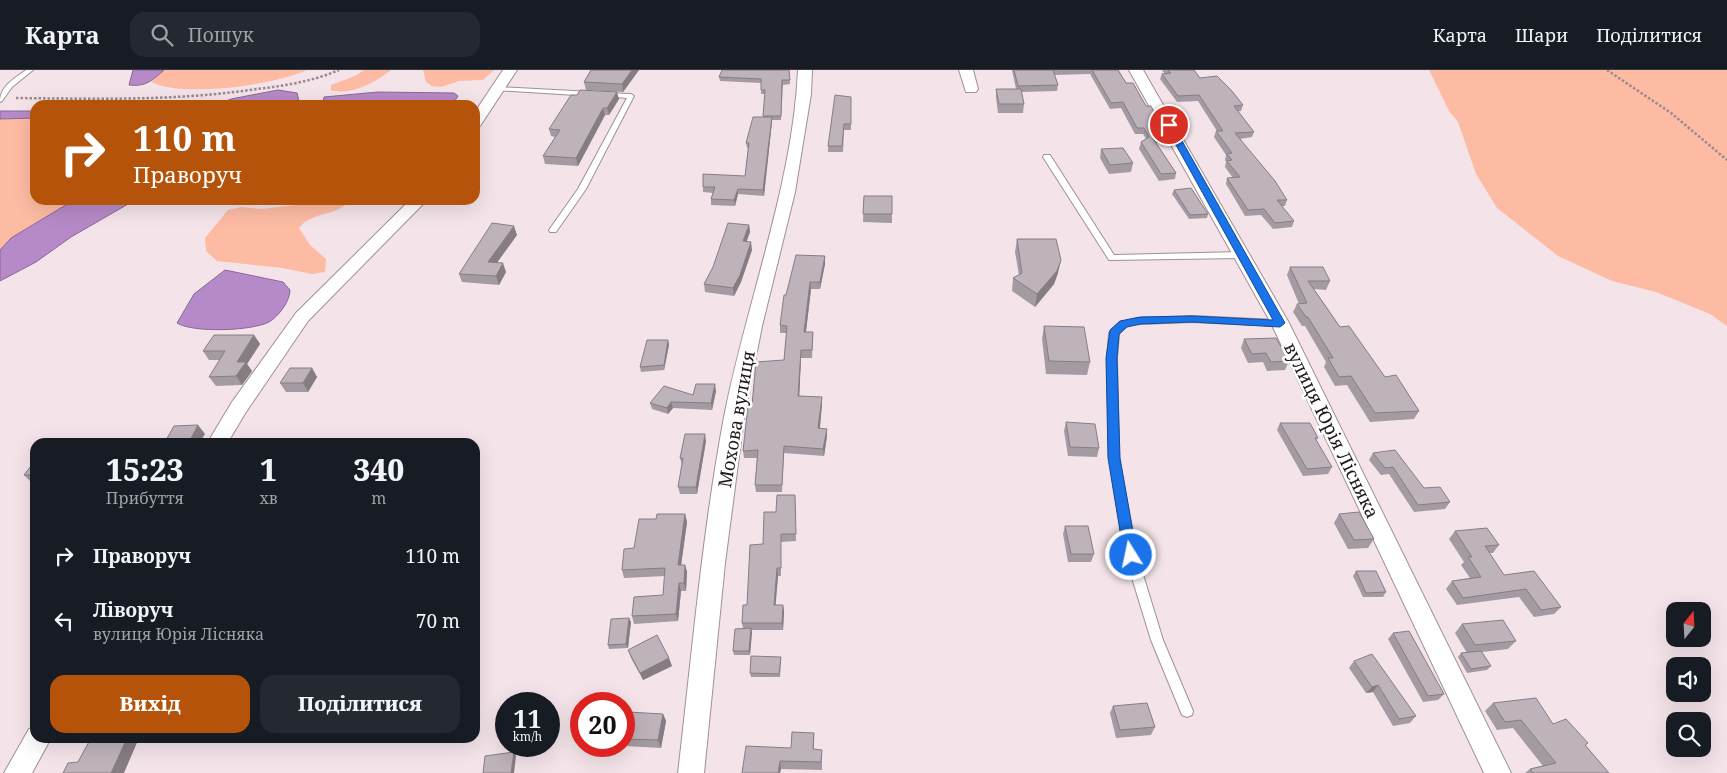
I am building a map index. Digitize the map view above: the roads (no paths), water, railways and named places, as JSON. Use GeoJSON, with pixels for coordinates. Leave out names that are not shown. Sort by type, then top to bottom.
{"type":"FeatureCollection","features":[{"type":"Feature","properties":{"kind":"street"},"geometry":{"type":"LineString","coordinates":[[480,116],[510,70]]}},
{"type":"Feature","properties":{"kind":"street","name":"Мохова вулиця"},"geometry":{"type":"LineString","coordinates":[[691,773],[714,564],[734,418],[753,326],[787,192],[804,94],[805,70]]}},
{"type":"Feature","properties":{"kind":"street"},"geometry":{"type":"LineString","coordinates":[[966,70],[971,89]]}},
{"type":"Feature","properties":{"kind":"street","name":"вулиця Юрія Лісняка"},"geometry":{"type":"LineString","coordinates":[[1136,70],[1177,139],[1280,323],[1498,773]]}},
{"type":"Feature","properties":{"kind":"street"},"geometry":{"type":"LineString","coordinates":[[220,438],[239,407],[302,317],[414,205]]}},
{"type":"Feature","properties":{"kind":"street"},"geometry":{"type":"LineString","coordinates":[[17,773],[35,743]]}},
{"type":"Feature","properties":{"kind":"lane"},"geometry":{"type":"LineString","coordinates":[[0,100],[9,86],[30,70]]}},
{"type":"Feature","properties":{"kind":"lane"},"geometry":{"type":"LineString","coordinates":[[498,89],[631,96],[582,189],[552,230]]}},
{"type":"Feature","properties":{"kind":"lane"},"geometry":{"type":"LineString","coordinates":[[1047,157],[1112,258],[1241,255]]}},
{"type":"Feature","properties":{"kind":"lane"},"geometry":{"type":"LineString","coordinates":[[1187,711],[1157,640],[1131,555],[1114,458],[1112,358],[1114,333],[1123,324],[1140,321],[1192,319],[1280,323]]}}]}
